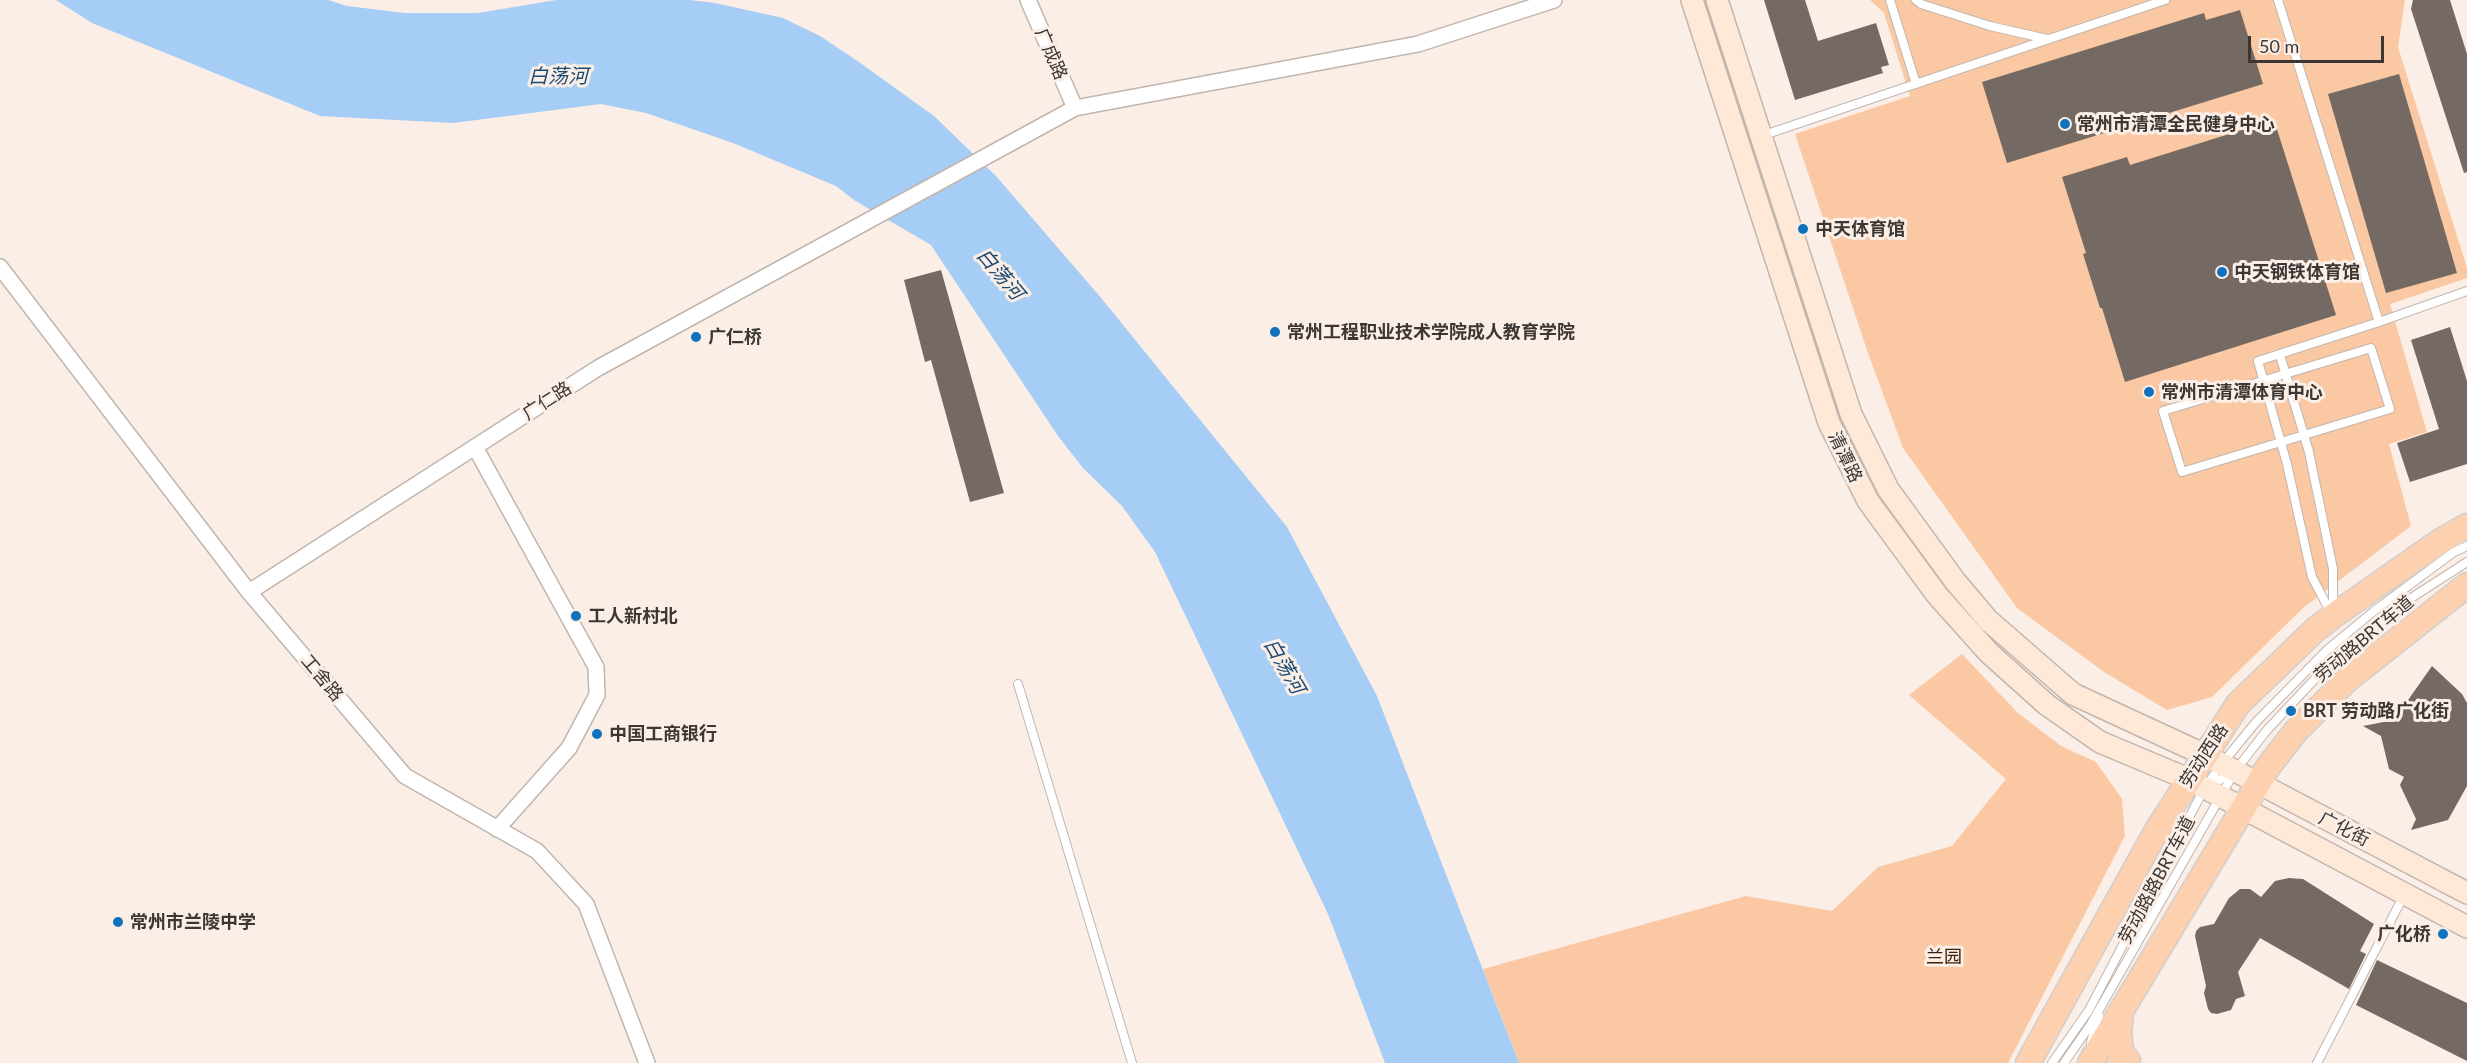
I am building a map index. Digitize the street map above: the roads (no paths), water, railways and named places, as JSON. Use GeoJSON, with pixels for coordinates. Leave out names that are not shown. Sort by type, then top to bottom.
{"type":"FeatureCollection","features":[{"type":"Feature","properties":{"kind":"main road","name":"清潭路"},"geometry":{"type":"LineString","coordinates":[[1692,0],[1829,423],[1868,501],[1937,595],[1989,653],[2047,705],[2100,742],[2204,788],[2242,809]]}},
{"type":"Feature","properties":{"kind":"main road","name":"清潭路"},"geometry":{"type":"LineString","coordinates":[[1717,0],[1851,414],[1888,489],[1955,581],[1988,620],[2073,694],[2220,764]]}},
{"type":"Feature","properties":{"kind":"main road","name":"劳动西路"},"geometry":{"type":"LineString","coordinates":[[2028,1063],[2157,830],[2204,788],[2220,764],[2238,704],[2316,629],[2439,542],[2467,526]]}},
{"type":"Feature","properties":{"kind":"main road"},"geometry":{"type":"LineString","coordinates":[[2090,1063],[2113,1005],[2242,809],[2256,784],[2296,731],[2347,680],[2467,580]]}},
{"type":"Feature","properties":{"kind":"main road","name":"广化街"},"geometry":{"type":"LineString","coordinates":[[2220,764],[2467,893]]}},
{"type":"Feature","properties":{"kind":"main road","name":"广化街"},"geometry":{"type":"LineString","coordinates":[[2242,809],[2467,927]]}},
{"type":"Feature","properties":{"kind":"main road"},"geometry":{"type":"LineString","coordinates":[[2113,1005],[2121,1051],[2127,1062]]}},
{"type":"Feature","properties":{"kind":"street","name":"广成路"},"geometry":{"type":"LineString","coordinates":[[1028,0],[1074,108]]}},
{"type":"Feature","properties":{"kind":"street"},"geometry":{"type":"LineString","coordinates":[[1074,108],[1418,44],[1554,0]]}},
{"type":"Feature","properties":{"kind":"street","name":"广仁路"},"geometry":{"type":"LineString","coordinates":[[249,592],[598,368],[1074,108]]}},
{"type":"Feature","properties":{"kind":"street","name":"工舍路"},"geometry":{"type":"LineString","coordinates":[[0,267],[249,592],[405,776],[537,852],[586,904],[647,1063]]}},
{"type":"Feature","properties":{"kind":"street"},"geometry":{"type":"LineString","coordinates":[[475,447],[596,667],[597,695],[569,748],[497,829]]}},
{"type":"Feature","properties":{"kind":"lane"},"geometry":{"type":"LineString","coordinates":[[1890,0],[1916,84]]}},
{"type":"Feature","properties":{"kind":"lane"},"geometry":{"type":"LineString","coordinates":[[1916,0],[1921,4],[1990,26],[2049,39]]}},
{"type":"Feature","properties":{"kind":"lane"},"geometry":{"type":"LineString","coordinates":[[1762,136],[2165,0]]}},
{"type":"Feature","properties":{"kind":"lane"},"geometry":{"type":"LineString","coordinates":[[2278,0],[2379,322]]}},
{"type":"Feature","properties":{"kind":"lane"},"geometry":{"type":"LineString","coordinates":[[2333,616],[2312,577],[2281,442],[2258,361],[2467,291]]}},
{"type":"Feature","properties":{"kind":"lane"},"geometry":{"type":"LineString","coordinates":[[2371,348],[2390,409],[2182,472],[2163,411],[2264,381],[2371,348]]}},
{"type":"Feature","properties":{"kind":"lane"},"geometry":{"type":"LineString","coordinates":[[2280,355],[2304,435],[2333,569],[2333,616]]}},
{"type":"Feature","properties":{"kind":"lane"},"geometry":{"type":"LineString","coordinates":[[2204,788],[2220,764],[2256,722],[2328,649],[2454,552],[2467,546]]}},
{"type":"Feature","properties":{"kind":"lane","name":"劳动路BRT车道"},"geometry":{"type":"LineString","coordinates":[[2064,1063],[2113,1005],[2204,788],[2220,764],[2267,730],[2328,665],[2405,602],[2467,580]]}},
{"type":"Feature","properties":{"kind":"lane"},"geometry":{"type":"LineString","coordinates":[[1018,684],[1132,1063]]}},
{"type":"Feature","properties":{"kind":"lane","name":"劳动路路BRT车道"},"geometry":{"type":"LineString","coordinates":[[2052,1063],[2089,1010],[2204,788]]}},
{"type":"Feature","properties":{"kind":"lane"},"geometry":{"type":"LineString","coordinates":[[2317,1063],[2404,894]]}},
{"type":"Feature","properties":{"kind":"lane"},"geometry":{"type":"LineString","coordinates":[[2084,1063],[2113,1005]]}},
{"type":"Feature","properties":{"kind":"water","name":"白荡河"},"geometry":{"type":"Polygon","coordinates":[[[56,0],[328,0],[347,6],[405,13],[478,13],[556,0],[689,0],[715,3],[783,18],[820,36],[934,116],[996,176],[1102,299],[1287,527],[1377,696],[1519,1063],[1385,1063],[1328,914],[1155,552],[1122,506],[1083,468],[1058,436],[931,245],[854,200],[836,186],[733,143],[646,113],[601,104],[453,123],[320,116],[92,23],[56,0]]]}},
{"type":"Feature","properties":{"kind":"place","name":"常州市清潭全民健身中心"},"geometry":{"type":"Point","coordinates":[2065,124]}},
{"type":"Feature","properties":{"kind":"place","name":"中天体育馆"},"geometry":{"type":"Point","coordinates":[1803,229]}},
{"type":"Feature","properties":{"kind":"place","name":"中天钢铁体育馆"},"geometry":{"type":"Point","coordinates":[2222,272]}},
{"type":"Feature","properties":{"kind":"place","name":"常州工程职业技术学院成人教育学院"},"geometry":{"type":"Point","coordinates":[1275,332]}},
{"type":"Feature","properties":{"kind":"place","name":"广仁桥"},"geometry":{"type":"Point","coordinates":[696,337]}},
{"type":"Feature","properties":{"kind":"place","name":"常州市清潭体育中心"},"geometry":{"type":"Point","coordinates":[2149,392]}},
{"type":"Feature","properties":{"kind":"place","name":"工人新村北"},"geometry":{"type":"Point","coordinates":[576,616]}},
{"type":"Feature","properties":{"kind":"place","name":"BRT 劳动路广化街"},"geometry":{"type":"Point","coordinates":[2291,711]}},
{"type":"Feature","properties":{"kind":"place","name":"中国工商银行"},"geometry":{"type":"Point","coordinates":[597,734]}},
{"type":"Feature","properties":{"kind":"place","name":"常州市兰陵中学"},"geometry":{"type":"Point","coordinates":[118,922]}},
{"type":"Feature","properties":{"kind":"place","name":"广化桥"},"geometry":{"type":"Point","coordinates":[2443,934]}},
{"type":"Feature","properties":{"kind":"park label","name":"兰园"},"geometry":{"type":"Point","coordinates":[1944,957]}}]}
